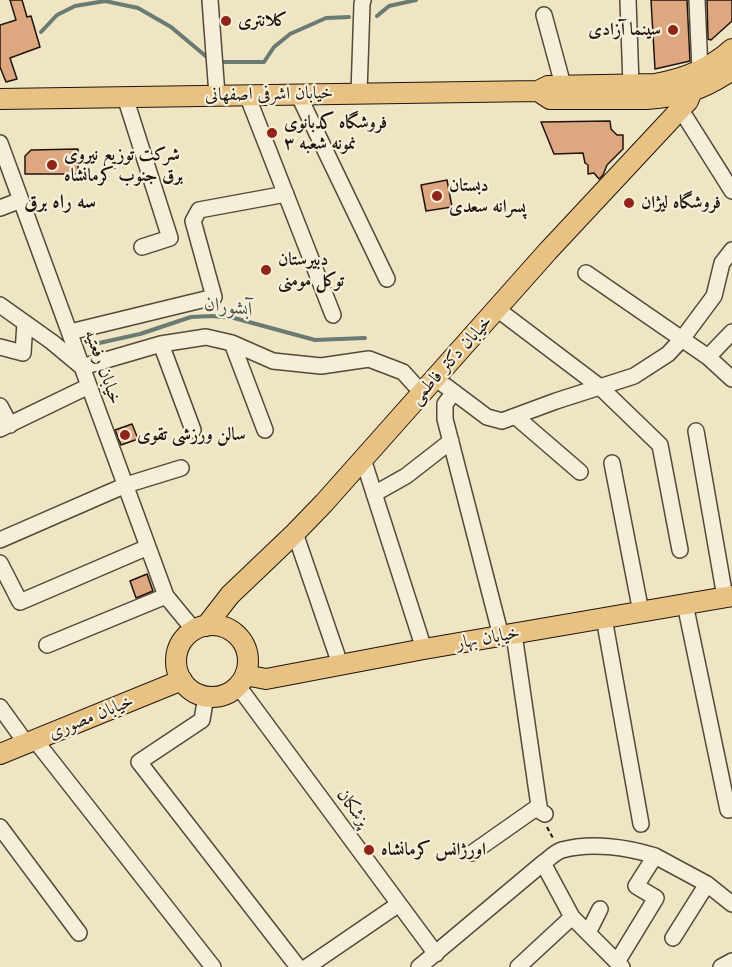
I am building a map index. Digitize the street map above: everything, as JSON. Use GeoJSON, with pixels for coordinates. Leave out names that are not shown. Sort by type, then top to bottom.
{"type":"FeatureCollection","features":[{"type":"Feature","properties":{"kind":"main road","name":"خیابان اشرفی اصفهانی"},"geometry":{"type":"LineString","coordinates":[[538,91],[550,99],[633,92],[700,71],[732,49]]}},
{"type":"Feature","properties":{"kind":"main road","name":"خیابان اشرفی اصفهانی"},"geometry":{"type":"LineString","coordinates":[[0,99],[538,91],[548,86],[564,85],[669,97],[692,91],[732,70]]}},
{"type":"Feature","properties":{"kind":"main road","name":"خیابان دکتر فاطمی"},"geometry":{"type":"LineString","coordinates":[[200,628],[295,533],[363,459],[548,251],[681,110],[692,91]]}},
{"type":"Feature","properties":{"kind":"main road"},"geometry":{"type":"LineString","coordinates":[[633,92],[656,114],[657,135]]}},
{"type":"Feature","properties":{"kind":"main road","name":"خیابان بهار"},"geometry":{"type":"LineString","coordinates":[[242,681],[729,597]]}},
{"type":"Feature","properties":{"kind":"main road"},"geometry":{"type":"LineString","coordinates":[[218,626],[230,630],[246,647],[248,668],[242,681],[220,696],[206,696],[197,693],[182,680],[178,671],[178,653],[181,644],[186,636],[200,628],[218,626]]}},
{"type":"Feature","properties":{"kind":"main road","name":"خیابان مصوری"},"geometry":{"type":"LineString","coordinates":[[0,754],[182,680]]}},
{"type":"Feature","properties":{"kind":"street"},"geometry":{"type":"LineString","coordinates":[[210,0],[217,95]]}},
{"type":"Feature","properties":{"kind":"street"},"geometry":{"type":"LineString","coordinates":[[628,0],[633,92]]}},
{"type":"Feature","properties":{"kind":"street"},"geometry":{"type":"LineString","coordinates":[[697,0],[700,71]]}},
{"type":"Feature","properties":{"kind":"street"},"geometry":{"type":"LineString","coordinates":[[359,93],[366,1]]}},
{"type":"Feature","properties":{"kind":"street"},"geometry":{"type":"LineString","coordinates":[[544,15],[564,85]]}},
{"type":"Feature","properties":{"kind":"street"},"geometry":{"type":"LineString","coordinates":[[298,94],[387,279]]}},
{"type":"Feature","properties":{"kind":"street"},"geometry":{"type":"LineString","coordinates":[[247,95],[333,315]]}},
{"type":"Feature","properties":{"kind":"street"},"geometry":{"type":"LineString","coordinates":[[125,97],[170,237],[142,247]]}},
{"type":"Feature","properties":{"kind":"street"},"geometry":{"type":"LineString","coordinates":[[681,110],[732,192]]}},
{"type":"Feature","properties":{"kind":"street","name":"خیابان رفعتیه"},"geometry":{"type":"LineString","coordinates":[[0,143],[166,596],[200,628]]}},
{"type":"Feature","properties":{"kind":"street"},"geometry":{"type":"LineString","coordinates":[[70,332],[214,297],[194,221],[199,210],[286,194]]}},
{"type":"Feature","properties":{"kind":"street"},"geometry":{"type":"LineString","coordinates":[[0,208],[21,200]]}},
{"type":"Feature","properties":{"kind":"street"},"geometry":{"type":"LineString","coordinates":[[435,378],[487,417],[502,421],[634,376],[668,354],[682,339],[714,296],[722,263],[732,250]]}},
{"type":"Feature","properties":{"kind":"street"},"geometry":{"type":"LineString","coordinates":[[586,273],[708,357],[732,379]]}},
{"type":"Feature","properties":{"kind":"street"},"geometry":{"type":"LineString","coordinates":[[0,305],[52,342],[82,367],[162,344],[206,337],[232,343],[273,361],[321,366],[369,359],[404,372],[422,393]]}},
{"type":"Feature","properties":{"kind":"street"},"geometry":{"type":"LineString","coordinates":[[496,309],[600,387],[660,445],[680,550]]}},
{"type":"Feature","properties":{"kind":"street"},"geometry":{"type":"LineString","coordinates":[[0,347],[23,353],[25,323]]}},
{"type":"Feature","properties":{"kind":"street"},"geometry":{"type":"LineString","coordinates":[[708,357],[732,332]]}},
{"type":"Feature","properties":{"kind":"street"},"geometry":{"type":"LineString","coordinates":[[232,343],[265,430]]}},
{"type":"Feature","properties":{"kind":"street"},"geometry":{"type":"LineString","coordinates":[[162,344],[193,430]]}},
{"type":"Feature","properties":{"kind":"street"},"geometry":{"type":"LineString","coordinates":[[0,406],[5,427],[89,386]]}},
{"type":"Feature","properties":{"kind":"street"},"geometry":{"type":"LineString","coordinates":[[454,392],[445,404],[445,419],[507,635],[541,810],[472,853]]}},
{"type":"Feature","properties":{"kind":"street"},"geometry":{"type":"LineString","coordinates":[[515,416],[580,472]]}},
{"type":"Feature","properties":{"kind":"street"},"geometry":{"type":"LineString","coordinates":[[696,431],[729,597]]}},
{"type":"Feature","properties":{"kind":"street"},"geometry":{"type":"LineString","coordinates":[[374,494],[406,476],[451,441]]}},
{"type":"Feature","properties":{"kind":"street"},"geometry":{"type":"LineString","coordinates":[[363,459],[424,649]]}},
{"type":"Feature","properties":{"kind":"street"},"geometry":{"type":"LineString","coordinates":[[612,463],[641,612]]}},
{"type":"Feature","properties":{"kind":"street"},"geometry":{"type":"LineString","coordinates":[[0,540],[126,485],[181,468]]}},
{"type":"Feature","properties":{"kind":"street"},"geometry":{"type":"LineString","coordinates":[[295,533],[340,664]]}},
{"type":"Feature","properties":{"kind":"street"},"geometry":{"type":"LineString","coordinates":[[0,563],[20,602],[148,546]]}},
{"type":"Feature","properties":{"kind":"street"},"geometry":{"type":"LineString","coordinates":[[47,645],[166,596]]}},
{"type":"Feature","properties":{"kind":"street"},"geometry":{"type":"LineString","coordinates":[[685,604],[728,810],[732,809]]}},
{"type":"Feature","properties":{"kind":"street"},"geometry":{"type":"LineString","coordinates":[[604,618],[641,824]]}},
{"type":"Feature","properties":{"kind":"street","name":"پزشکان"},"geometry":{"type":"LineString","coordinates":[[242,681],[436,954]]}},
{"type":"Feature","properties":{"kind":"street"},"geometry":{"type":"LineString","coordinates":[[206,696],[202,720],[139,762],[298,967]]}},
{"type":"Feature","properties":{"kind":"street"},"geometry":{"type":"LineString","coordinates":[[0,706],[213,967]]}},
{"type":"Feature","properties":{"kind":"street"},"geometry":{"type":"LineString","coordinates":[[0,827],[79,933]]}},
{"type":"Feature","properties":{"kind":"street"},"geometry":{"type":"LineString","coordinates":[[418,967],[560,850],[593,846],[630,850],[655,856],[707,884],[732,904]]}},
{"type":"Feature","properties":{"kind":"street"},"geometry":{"type":"LineString","coordinates":[[543,863],[572,917],[619,964],[656,898],[636,886],[655,856]]}},
{"type":"Feature","properties":{"kind":"street"},"geometry":{"type":"LineString","coordinates":[[672,938],[707,884]]}},
{"type":"Feature","properties":{"kind":"street"},"geometry":{"type":"LineString","coordinates":[[307,967],[399,904]]}},
{"type":"Feature","properties":{"kind":"street"},"geometry":{"type":"LineString","coordinates":[[588,933],[600,909]]}},
{"type":"Feature","properties":{"kind":"street"},"geometry":{"type":"LineString","coordinates":[[518,967],[572,917]]}},
{"type":"Feature","properties":{"kind":"street"},"geometry":{"type":"LineString","coordinates":[[721,967],[732,961]]}},
{"type":"Feature","properties":{"kind":"path"},"geometry":{"type":"LineString","coordinates":[[541,810],[560,850]]}},
{"type":"Feature","properties":{"kind":"building"},"geometry":{"type":"Polygon","coordinates":[[[10,0],[22,0],[27,17],[31,16],[40,47],[10,58],[17,79],[6,82],[0,67],[0,25],[16,20],[10,0]]]}},
{"type":"Feature","properties":{"kind":"building","name":"سینما آزادی"},"geometry":{"type":"Polygon","coordinates":[[[651,0],[687,0],[690,61],[655,69],[651,0]]]}},
{"type":"Feature","properties":{"kind":"building"},"geometry":{"type":"Polygon","coordinates":[[[707,0],[732,0],[732,21],[711,40],[708,39],[707,0]]]}},
{"type":"Feature","properties":{"kind":"building"},"geometry":{"type":"Polygon","coordinates":[[[610,121],[611,129],[617,135],[623,135],[623,149],[607,165],[599,179],[594,173],[588,174],[588,165],[585,163],[583,153],[554,154],[541,122],[610,121]]]}},
{"type":"Feature","properties":{"kind":"building","name":"شرکت توزیع نیروی برق جنوب کرمانشاه"},"geometry":{"type":"Polygon","coordinates":[[[78,149],[78,174],[25,174],[25,156],[31,150],[78,149]]]}},
{"type":"Feature","properties":{"kind":"building","name":"دبستان پسرانه سعدی"},"geometry":{"type":"Polygon","coordinates":[[[447,180],[452,207],[426,211],[421,185],[447,180]]]}},
{"type":"Feature","properties":{"kind":"building","name":"سالن ورزشی تقوی"},"geometry":{"type":"Polygon","coordinates":[[[132,424],[138,439],[121,445],[115,430],[132,424]]]}},
{"type":"Feature","properties":{"kind":"building"},"geometry":{"type":"Polygon","coordinates":[[[147,574],[153,591],[136,598],[130,581],[147,574]]]}},
{"type":"Feature","properties":{"kind":"waterway","name":"آبشوران"},"geometry":{"type":"LineString","coordinates":[[377,16],[389,6],[416,0]]}},
{"type":"Feature","properties":{"kind":"waterway","name":"آبشوران"},"geometry":{"type":"LineString","coordinates":[[41,32],[57,15],[75,6],[105,1],[138,8],[171,27],[208,58]]}},
{"type":"Feature","properties":{"kind":"waterway","name":"آبشوران"},"geometry":{"type":"LineString","coordinates":[[223,62],[264,62],[274,47],[290,34],[326,18],[349,17]]}},
{"type":"Feature","properties":{"kind":"waterway","name":"آبشوران"},"geometry":{"type":"LineString","coordinates":[[90,345],[140,334],[191,317],[212,316],[234,318],[315,340],[365,338]]}},
{"type":"Feature","properties":{"kind":"place","name":"کلانتری"},"geometry":{"type":"Point","coordinates":[226,21]}},
{"type":"Feature","properties":{"kind":"place","name":"سینما آزادی"},"geometry":{"type":"Point","coordinates":[673,30]}},
{"type":"Feature","properties":{"kind":"place","name":"فروشگاه کدبانوی نمونه شعبه ۳"},"geometry":{"type":"Point","coordinates":[272,133]}},
{"type":"Feature","properties":{"kind":"place","name":"شرکت توزیع نیروی برق جنوب کرمانشاه"},"geometry":{"type":"Point","coordinates":[52,165]}},
{"type":"Feature","properties":{"kind":"place","name":"دبستان پسرانه سعدی"},"geometry":{"type":"Point","coordinates":[437,196]}},
{"type":"Feature","properties":{"kind":"place","name":"فروشگاه لیژان"},"geometry":{"type":"Point","coordinates":[629,203]}},
{"type":"Feature","properties":{"kind":"place","name":"دبیرستان توکل مومنی"},"geometry":{"type":"Point","coordinates":[266,270]}},
{"type":"Feature","properties":{"kind":"place","name":"سالن ورزشی تقوی"},"geometry":{"type":"Point","coordinates":[125,435]}},
{"type":"Feature","properties":{"kind":"place","name":"اورژانس کرمانشاه"},"geometry":{"type":"Point","coordinates":[369,850]}},
{"type":"Feature","properties":{"kind":"district","name":"سه راه برق"},"geometry":{"type":"Point","coordinates":[60,202]}}]}
